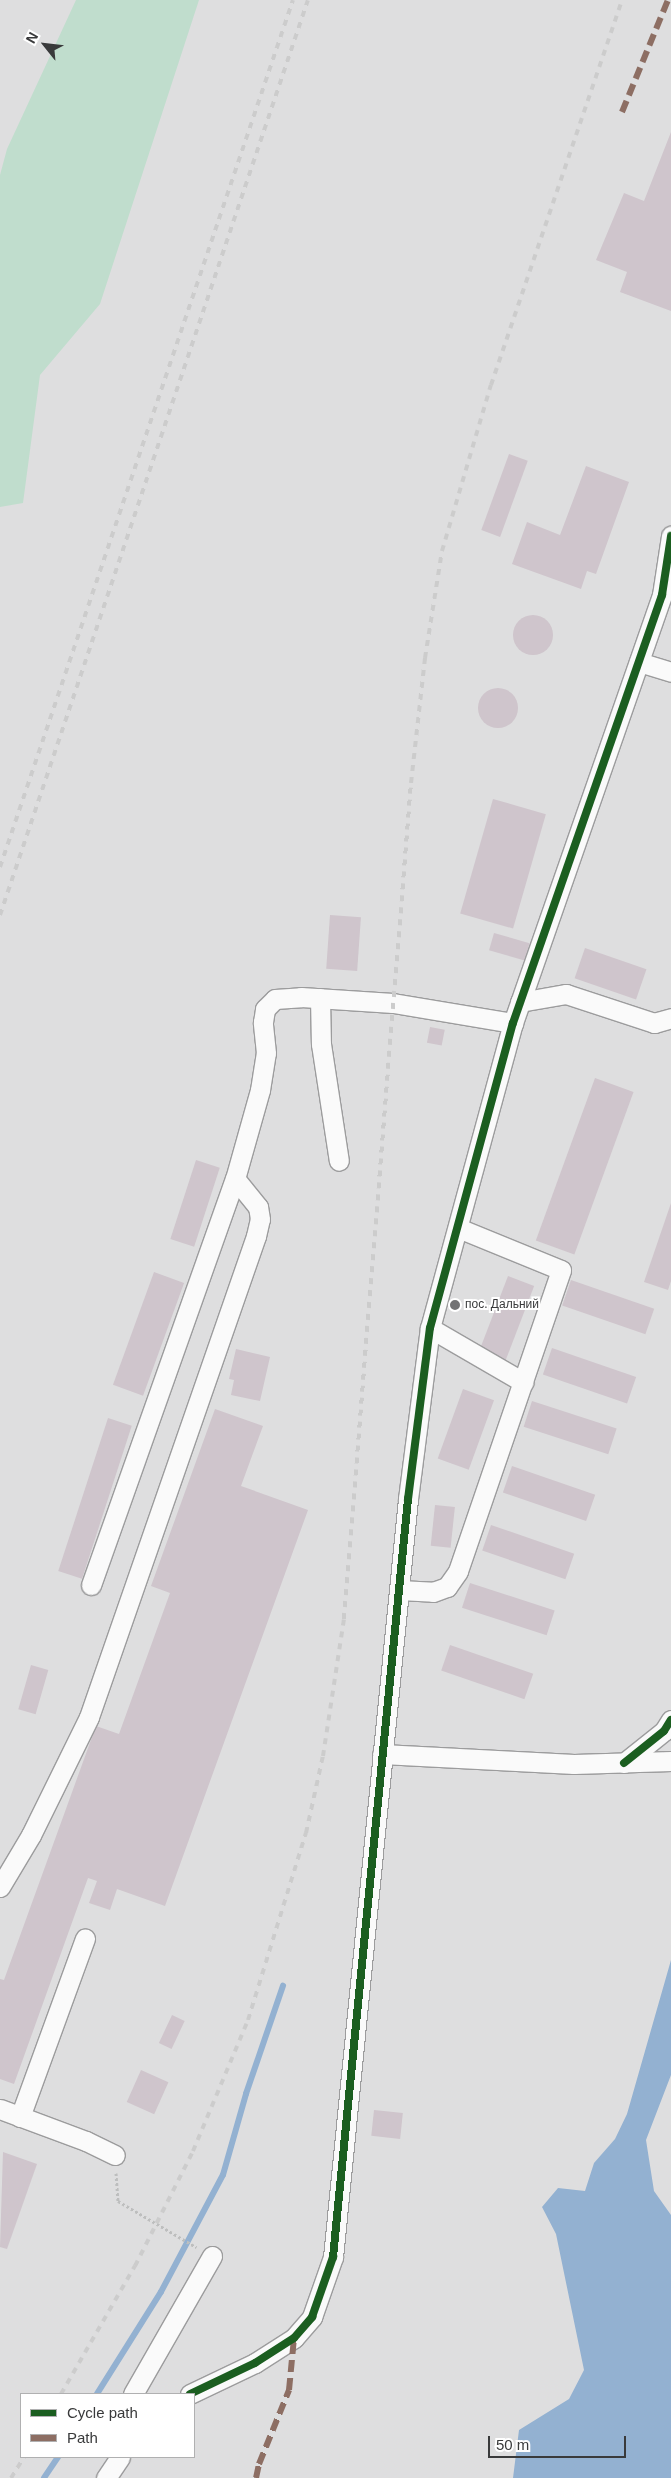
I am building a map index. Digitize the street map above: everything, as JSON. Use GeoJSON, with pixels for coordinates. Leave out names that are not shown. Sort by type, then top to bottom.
{"type":"FeatureCollection","features":[{"type":"Feature","properties":{"kind":"street"},"geometry":{"type":"LineString","coordinates":[[192,2393],[255,2363],[294,2338],[312,2316],[323,2294],[333,2256],[399,1590],[430,1328],[469,1191],[513,1023],[662,595],[671,536]]}},
{"type":"Feature","properties":{"kind":"street"},"geometry":{"type":"LineString","coordinates":[[639,662],[671,672]]}},
{"type":"Feature","properties":{"kind":"street"},"geometry":{"type":"LineString","coordinates":[[520,1002],[566,994],[654,1023],[671,1018]]}},
{"type":"Feature","properties":{"kind":"street"},"geometry":{"type":"LineString","coordinates":[[91,1586],[235,1179],[260,1090],[266,1053],[263,1022],[266,1009],[275,999],[320,998],[394,1003],[513,1023]]}},
{"type":"Feature","properties":{"kind":"street"},"geometry":{"type":"LineString","coordinates":[[320,998],[321,1044],[340,1161]]}},
{"type":"Feature","properties":{"kind":"street"},"geometry":{"type":"LineString","coordinates":[[0,1886],[30,1834],[90,1717],[256,1236],[260,1219],[258,1208],[235,1179]]}},
{"type":"Feature","properties":{"kind":"street"},"geometry":{"type":"LineString","coordinates":[[399,1590],[433,1592],[447,1587],[458,1571],[561,1270],[458,1228]]}},
{"type":"Feature","properties":{"kind":"street"},"geometry":{"type":"LineString","coordinates":[[430,1328],[522,1382]]}},
{"type":"Feature","properties":{"kind":"street"},"geometry":{"type":"LineString","coordinates":[[624,1763],[664,1731],[671,1720]]}},
{"type":"Feature","properties":{"kind":"street"},"geometry":{"type":"LineString","coordinates":[[382,1754],[574,1764],[671,1760]]}},
{"type":"Feature","properties":{"kind":"street"},"geometry":{"type":"LineString","coordinates":[[20,2117],[85,1938]]}},
{"type":"Feature","properties":{"kind":"street"},"geometry":{"type":"LineString","coordinates":[[0,2109],[86,2141],[115,2155]]}},
{"type":"Feature","properties":{"kind":"street"},"geometry":{"type":"LineString","coordinates":[[133,2393],[205,2252]]}},
{"type":"Feature","properties":{"kind":"street"},"geometry":{"type":"LineString","coordinates":[[106,2478],[119,2458]]}},
{"type":"Feature","properties":{"kind":"path"},"geometry":{"type":"LineString","coordinates":[[115,2155],[118,2202],[205,2252]]}},
{"type":"Feature","properties":{"kind":"green space"},"geometry":{"type":"Polygon","coordinates":[[[76,0],[199,0],[100,304],[40,375],[23,503],[0,507],[0,175],[7,149],[76,0]]]}},
{"type":"Feature","properties":{"kind":"water"},"geometry":{"type":"Polygon","coordinates":[[[671,1960],[671,2075],[646,2140],[654,2191],[671,2215],[671,2478],[513,2478],[519,2430],[569,2399],[584,2370],[556,2234],[542,2207],[558,2188],[585,2191],[594,2163],[615,2139],[627,2114],[671,1960]]]}},
{"type":"Feature","properties":{"kind":"building"},"geometry":{"type":"Polygon","coordinates":[[[671,132],[671,311],[620,292],[627,272],[596,260],[624,193],[644,201],[671,132]]]}},
{"type":"Feature","properties":{"kind":"building"},"geometry":{"type":"Polygon","coordinates":[[[509,454],[528,461],[500,537],[481,530],[509,454]]]}},
{"type":"Feature","properties":{"kind":"building"},"geometry":{"type":"Polygon","coordinates":[[[586,466],[629,482],[596,574],[587,571],[581,589],[512,564],[527,522],[560,535],[586,466]]]}},
{"type":"Feature","properties":{"kind":"building"},"geometry":{"type":"Polygon","coordinates":[[[537,615],[544,618],[550,624],[553,635],[552,643],[544,652],[537,655],[529,655],[522,652],[514,643],[513,631],[516,624],[525,616],[537,615]]]}},
{"type":"Feature","properties":{"kind":"building"},"geometry":{"type":"Polygon","coordinates":[[[502,688],[509,691],[515,697],[518,708],[517,716],[509,725],[502,728],[494,728],[487,725],[479,716],[478,704],[481,697],[490,689],[502,688]]]}},
{"type":"Feature","properties":{"kind":"building"},"geometry":{"type":"Polygon","coordinates":[[[493,799],[546,814],[513,929],[460,913],[493,799]]]}},
{"type":"Feature","properties":{"kind":"building"},"geometry":{"type":"Polygon","coordinates":[[[330,915],[361,917],[357,971],[326,969],[330,915]]]}},
{"type":"Feature","properties":{"kind":"building"},"geometry":{"type":"Polygon","coordinates":[[[494,933],[530,943],[525,961],[489,950],[494,933]]]}},
{"type":"Feature","properties":{"kind":"building"},"geometry":{"type":"Polygon","coordinates":[[[585,948],[646,969],[636,999],[575,978],[585,948]]]}},
{"type":"Feature","properties":{"kind":"building"},"geometry":{"type":"Polygon","coordinates":[[[430,1027],[445,1030],[442,1046],[427,1043],[430,1027]]]}},
{"type":"Feature","properties":{"kind":"building"},"geometry":{"type":"Polygon","coordinates":[[[595,1078],[634,1092],[574,1255],[536,1241],[595,1078]]]}},
{"type":"Feature","properties":{"kind":"building"},"geometry":{"type":"Polygon","coordinates":[[[196,1160],[220,1168],[194,1247],[170,1239],[196,1160]]]}},
{"type":"Feature","properties":{"kind":"building"},"geometry":{"type":"Polygon","coordinates":[[[671,1203],[671,1281],[668,1290],[644,1282],[671,1203]]]}},
{"type":"Feature","properties":{"kind":"building"},"geometry":{"type":"Polygon","coordinates":[[[154,1272],[184,1283],[143,1396],[113,1385],[154,1272]]]}},
{"type":"Feature","properties":{"kind":"building"},"geometry":{"type":"Polygon","coordinates":[[[508,1276],[534,1286],[505,1363],[479,1353],[508,1276]]]}},
{"type":"Feature","properties":{"kind":"building"},"geometry":{"type":"Polygon","coordinates":[[[571,1280],[654,1309],[645,1334],[562,1306],[571,1280]]]}},
{"type":"Feature","properties":{"kind":"building"},"geometry":{"type":"Polygon","coordinates":[[[552,1348],[636,1377],[627,1403],[543,1374],[552,1348]]]}},
{"type":"Feature","properties":{"kind":"building"},"geometry":{"type":"Polygon","coordinates":[[[236,1349],[270,1357],[260,1401],[231,1395],[234,1380],[229,1379],[236,1349]]]}},
{"type":"Feature","properties":{"kind":"building"},"geometry":{"type":"Polygon","coordinates":[[[463,1389],[494,1400],[469,1470],[438,1459],[463,1389]]]}},
{"type":"Feature","properties":{"kind":"building"},"geometry":{"type":"Polygon","coordinates":[[[532,1401],[617,1429],[608,1454],[524,1427],[532,1401]]]}},
{"type":"Feature","properties":{"kind":"building"},"geometry":{"type":"Polygon","coordinates":[[[215,1409],[263,1426],[241,1486],[308,1510],[165,1906],[117,1889],[110,1910],[89,1903],[97,1881],[88,1878],[14,2084],[0,2079],[0,1979],[4,1980],[96,1726],[119,1734],[170,1593],[151,1586],[215,1409]]]}},
{"type":"Feature","properties":{"kind":"building"},"geometry":{"type":"Polygon","coordinates":[[[108,1418],[132,1426],[82,1579],[58,1571],[108,1418]]]}},
{"type":"Feature","properties":{"kind":"building"},"geometry":{"type":"Polygon","coordinates":[[[512,1466],[595,1495],[586,1521],[503,1492],[512,1466]]]}},
{"type":"Feature","properties":{"kind":"building"},"geometry":{"type":"Polygon","coordinates":[[[435,1505],[455,1507],[451,1548],[431,1546],[435,1505]]]}},
{"type":"Feature","properties":{"kind":"building"},"geometry":{"type":"Polygon","coordinates":[[[491,1525],[574,1554],[565,1579],[482,1551],[491,1525]]]}},
{"type":"Feature","properties":{"kind":"building"},"geometry":{"type":"Polygon","coordinates":[[[470,1583],[555,1611],[547,1635],[462,1608],[470,1583]]]}},
{"type":"Feature","properties":{"kind":"building"},"geometry":{"type":"Polygon","coordinates":[[[450,1645],[533,1674],[524,1699],[441,1671],[450,1645]]]}},
{"type":"Feature","properties":{"kind":"building"},"geometry":{"type":"Polygon","coordinates":[[[31,1665],[48,1670],[36,1714],[18,1709],[31,1665]]]}},
{"type":"Feature","properties":{"kind":"building"},"geometry":{"type":"Polygon","coordinates":[[[172,2015],[185,2021],[172,2049],[159,2043],[172,2015]]]}},
{"type":"Feature","properties":{"kind":"building"},"geometry":{"type":"Polygon","coordinates":[[[141,2070],[168,2082],[154,2114],[127,2102],[141,2070]]]}},
{"type":"Feature","properties":{"kind":"building"},"geometry":{"type":"Polygon","coordinates":[[[374,2110],[403,2113],[400,2139],[371,2136],[374,2110]]]}},
{"type":"Feature","properties":{"kind":"building"},"geometry":{"type":"Polygon","coordinates":[[[3,2152],[37,2164],[7,2249],[0,2247],[3,2152]]]}},
{"type":"Feature","properties":{"kind":"waterway"},"geometry":{"type":"LineString","coordinates":[[98,2393],[161,2292],[223,2175],[246,2094],[283,1986]]}},
{"type":"Feature","properties":{"kind":"waterway"},"geometry":{"type":"LineString","coordinates":[[44,2478],[57,2458]]}},
{"type":"Feature","properties":{"kind":"railway"},"geometry":{"type":"LineString","coordinates":[[0,867],[293,0]]}},
{"type":"Feature","properties":{"kind":"railway"},"geometry":{"type":"LineString","coordinates":[[0,915],[308,0]]}},
{"type":"Feature","properties":{"kind":"railway"},"geometry":{"type":"LineString","coordinates":[[62,2393],[135,2266],[193,2151],[248,2020],[306,1833],[323,1756],[344,1619],[411,783],[425,658],[442,551],[491,385],[622,0]]}},
{"type":"Feature","properties":{"kind":"railway"},"geometry":{"type":"LineString","coordinates":[[11,2478],[23,2458]]}},
{"type":"Feature","properties":{"kind":"marked path"},"geometry":{"type":"LineString","coordinates":[[622,112],[668,0]]}},
{"type":"Feature","properties":{"kind":"marked path"},"geometry":{"type":"LineString","coordinates":[[256,2478],[259,2464],[289,2390],[294,2338]]}},
{"type":"Feature","properties":{"kind":"cycle path"},"geometry":{"type":"LineString","coordinates":[[192,2393],[255,2363],[294,2338],[312,2317],[333,2257],[408,1499],[430,1328],[513,1023],[662,595],[671,536]]}},
{"type":"Feature","properties":{"kind":"cycle path"},"geometry":{"type":"LineString","coordinates":[[624,1763],[664,1731],[671,1720]]}},
{"type":"Feature","properties":{"kind":"place","name":"пос. Дальний"},"geometry":{"type":"Point","coordinates":[455,1305]}}]}
